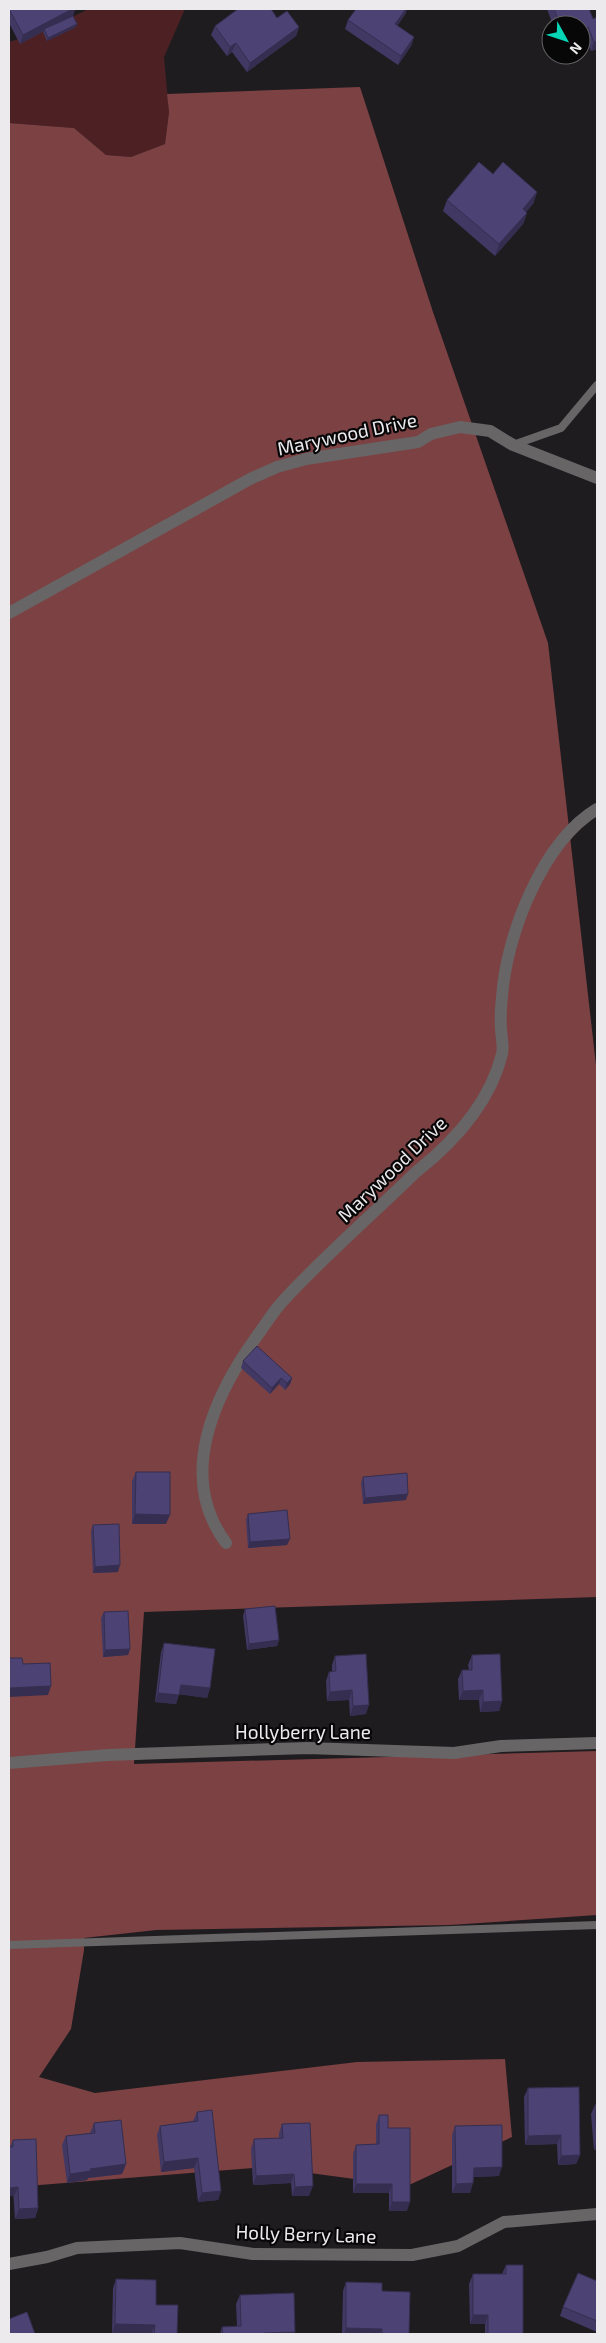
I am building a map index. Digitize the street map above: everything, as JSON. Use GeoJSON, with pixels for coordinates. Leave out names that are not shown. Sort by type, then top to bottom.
{"type":"FeatureCollection","features":[{"type":"Feature","properties":{"kind":"street","name":"Marywood Drive"},"geometry":{"type":"LineString","coordinates":[[9,613],[250,479],[278,467],[306,459],[418,442],[438,432],[460,427],[490,431],[513,445],[597,478]]}},
{"type":"Feature","properties":{"kind":"street","name":"Marywood Drive"},"geometry":{"type":"LineString","coordinates":[[226,1543],[209,1508],[203,1463],[211,1419],[236,1365],[281,1303],[416,1172],[440,1153],[460,1132],[478,1107],[492,1081],[503,1052],[502,997],[506,967],[523,909],[536,882],[562,841],[597,809]]}},
{"type":"Feature","properties":{"kind":"street","name":"Hollyberry Lane"},"geometry":{"type":"LineString","coordinates":[[9,1763],[108,1755],[307,1748],[454,1753],[501,1746],[597,1742]]}},
{"type":"Feature","properties":{"kind":"street","name":"Holly Berry Lane"},"geometry":{"type":"LineString","coordinates":[[9,2264],[47,2257],[77,2248],[180,2243],[254,2254],[412,2255],[458,2246],[504,2222],[597,2214]]}},
{"type":"Feature","properties":{"kind":"lane"},"geometry":{"type":"LineString","coordinates":[[513,445],[561,428],[597,386]]}},
{"type":"Feature","properties":{"kind":"lane"},"geometry":{"type":"LineString","coordinates":[[9,1945],[597,1925]]}},
{"type":"Feature","properties":{"kind":"shaded area"},"geometry":{"type":"Polygon","coordinates":[[[89,9],[185,9],[164,57],[169,112],[165,144],[131,157],[106,155],[74,128],[9,123],[9,42],[40,32],[89,9]]]}},
{"type":"Feature","properties":{"kind":"shaded area"},"geometry":{"type":"Polygon","coordinates":[[[360,87],[433,312],[548,643],[597,1074],[597,1597],[144,1612],[134,1764],[597,1751],[597,1915],[450,1925],[156,1930],[84,1938],[84,1950],[71,2029],[39,2077],[95,2093],[357,2062],[505,2059],[512,2137],[407,2186],[265,2167],[27,2186],[9,2194],[9,123],[74,128],[106,155],[131,157],[165,144],[169,112],[167,94],[360,87]]]}},
{"type":"Feature","properties":{"kind":"building"},"geometry":{"type":"Polygon","coordinates":[[[9,9],[72,9],[23,35],[9,9]]]}},
{"type":"Feature","properties":{"kind":"building"},"geometry":{"type":"Polygon","coordinates":[[[238,9],[271,9],[277,18],[287,11],[299,27],[250,63],[236,43],[230,47],[215,26],[238,9]]]}},
{"type":"Feature","properties":{"kind":"building"},"geometry":{"type":"Polygon","coordinates":[[[356,9],[406,9],[395,24],[414,37],[401,56],[348,20],[356,9]]]}},
{"type":"Feature","properties":{"kind":"building"},"geometry":{"type":"Polygon","coordinates":[[[554,9],[589,9],[593,19],[597,17],[597,41],[594,42],[591,34],[591,15],[556,15],[554,9]]]}},
{"type":"Feature","properties":{"kind":"building"},"geometry":{"type":"Polygon","coordinates":[[[73,16],[77,24],[48,38],[44,29],[73,16]]]}},
{"type":"Feature","properties":{"kind":"building"},"geometry":{"type":"Polygon","coordinates":[[[479,162],[493,174],[503,162],[537,192],[523,209],[527,213],[499,244],[447,200],[479,162]]]}},
{"type":"Feature","properties":{"kind":"building"},"geometry":{"type":"Polygon","coordinates":[[[257,1346],[292,1378],[287,1383],[281,1378],[272,1388],[243,1361],[257,1346]]]}},
{"type":"Feature","properties":{"kind":"building"},"geometry":{"type":"Polygon","coordinates":[[[136,1472],[170,1472],[170,1515],[135,1514],[136,1472]]]}},
{"type":"Feature","properties":{"kind":"building"},"geometry":{"type":"Polygon","coordinates":[[[407,1473],[408,1494],[365,1498],[363,1477],[407,1473]]]}},
{"type":"Feature","properties":{"kind":"building"},"geometry":{"type":"Polygon","coordinates":[[[287,1510],[290,1539],[250,1542],[248,1514],[287,1510]]]}},
{"type":"Feature","properties":{"kind":"building"},"geometry":{"type":"Polygon","coordinates":[[[119,1524],[120,1565],[95,1567],[93,1525],[119,1524]]]}},
{"type":"Feature","properties":{"kind":"building"},"geometry":{"type":"Polygon","coordinates":[[[275,1606],[279,1640],[249,1644],[245,1609],[275,1606]]]}},
{"type":"Feature","properties":{"kind":"building"},"geometry":{"type":"Polygon","coordinates":[[[128,1611],[130,1649],[105,1650],[104,1612],[128,1611]]]}},
{"type":"Feature","properties":{"kind":"building"},"geometry":{"type":"Polygon","coordinates":[[[164,1643],[215,1649],[210,1688],[181,1685],[179,1695],[158,1693],[164,1643]]]}},
{"type":"Feature","properties":{"kind":"building"},"geometry":{"type":"Polygon","coordinates":[[[366,1654],[369,1705],[353,1706],[352,1690],[330,1692],[329,1672],[336,1671],[335,1656],[366,1654]]]}},
{"type":"Feature","properties":{"kind":"building"},"geometry":{"type":"Polygon","coordinates":[[[500,1654],[502,1701],[483,1702],[483,1690],[463,1691],[462,1670],[472,1670],[472,1655],[500,1654]]]}},
{"type":"Feature","properties":{"kind":"building"},"geometry":{"type":"Polygon","coordinates":[[[9,1658],[22,1658],[23,1664],[50,1663],[51,1686],[9,1688],[9,1658]]]}},
{"type":"Feature","properties":{"kind":"building"},"geometry":{"type":"Polygon","coordinates":[[[579,2087],[580,2155],[561,2156],[561,2135],[528,2136],[528,2088],[579,2087]]]}},
{"type":"Feature","properties":{"kind":"building"},"geometry":{"type":"Polygon","coordinates":[[[595,2105],[597,2105],[597,2141],[595,2105]]]}},
{"type":"Feature","properties":{"kind":"building"},"geometry":{"type":"Polygon","coordinates":[[[212,2110],[221,2191],[202,2193],[198,2158],[164,2162],[160,2126],[198,2121],[197,2112],[212,2110]]]}},
{"type":"Feature","properties":{"kind":"building"},"geometry":{"type":"Polygon","coordinates":[[[379,2115],[388,2115],[388,2128],[410,2128],[410,2202],[392,2202],[392,2184],[356,2184],[356,2145],[379,2144],[379,2115]]]}},
{"type":"Feature","properties":{"kind":"building"},"geometry":{"type":"Polygon","coordinates":[[[121,2120],[126,2164],[70,2174],[66,2136],[95,2133],[94,2123],[121,2120]]]}},
{"type":"Feature","properties":{"kind":"building"},"geometry":{"type":"Polygon","coordinates":[[[310,2123],[313,2186],[295,2187],[294,2174],[256,2176],[254,2139],[283,2138],[282,2124],[310,2123]]]}},
{"type":"Feature","properties":{"kind":"building"},"geometry":{"type":"Polygon","coordinates":[[[502,2125],[502,2167],[474,2168],[473,2183],[456,2184],[455,2126],[502,2125]]]}},
{"type":"Feature","properties":{"kind":"building"},"geometry":{"type":"Polygon","coordinates":[[[36,2139],[38,2208],[19,2209],[18,2187],[9,2188],[9,2147],[13,2147],[13,2140],[36,2139]]]}},
{"type":"Feature","properties":{"kind":"building"},"geometry":{"type":"Polygon","coordinates":[[[506,2265],[523,2265],[523,2334],[488,2334],[488,2315],[473,2315],[473,2274],[506,2274],[506,2265]]]}},
{"type":"Feature","properties":{"kind":"building"},"geometry":{"type":"Polygon","coordinates":[[[578,2273],[597,2281],[597,2321],[563,2307],[578,2273]]]}},
{"type":"Feature","properties":{"kind":"building"},"geometry":{"type":"Polygon","coordinates":[[[116,2279],[156,2280],[156,2305],[178,2305],[177,2334],[154,2334],[155,2325],[115,2324],[116,2279]]]}},
{"type":"Feature","properties":{"kind":"building"},"geometry":{"type":"Polygon","coordinates":[[[346,2282],[382,2283],[382,2291],[410,2292],[409,2334],[382,2334],[382,2329],[346,2328],[346,2282]]]}},
{"type":"Feature","properties":{"kind":"building"},"geometry":{"type":"Polygon","coordinates":[[[294,2293],[295,2332],[223,2334],[222,2327],[241,2326],[240,2295],[294,2293]]]}},
{"type":"Feature","properties":{"kind":"building"},"geometry":{"type":"Polygon","coordinates":[[[27,2312],[35,2334],[9,2334],[9,2319],[27,2312]]]}}]}
